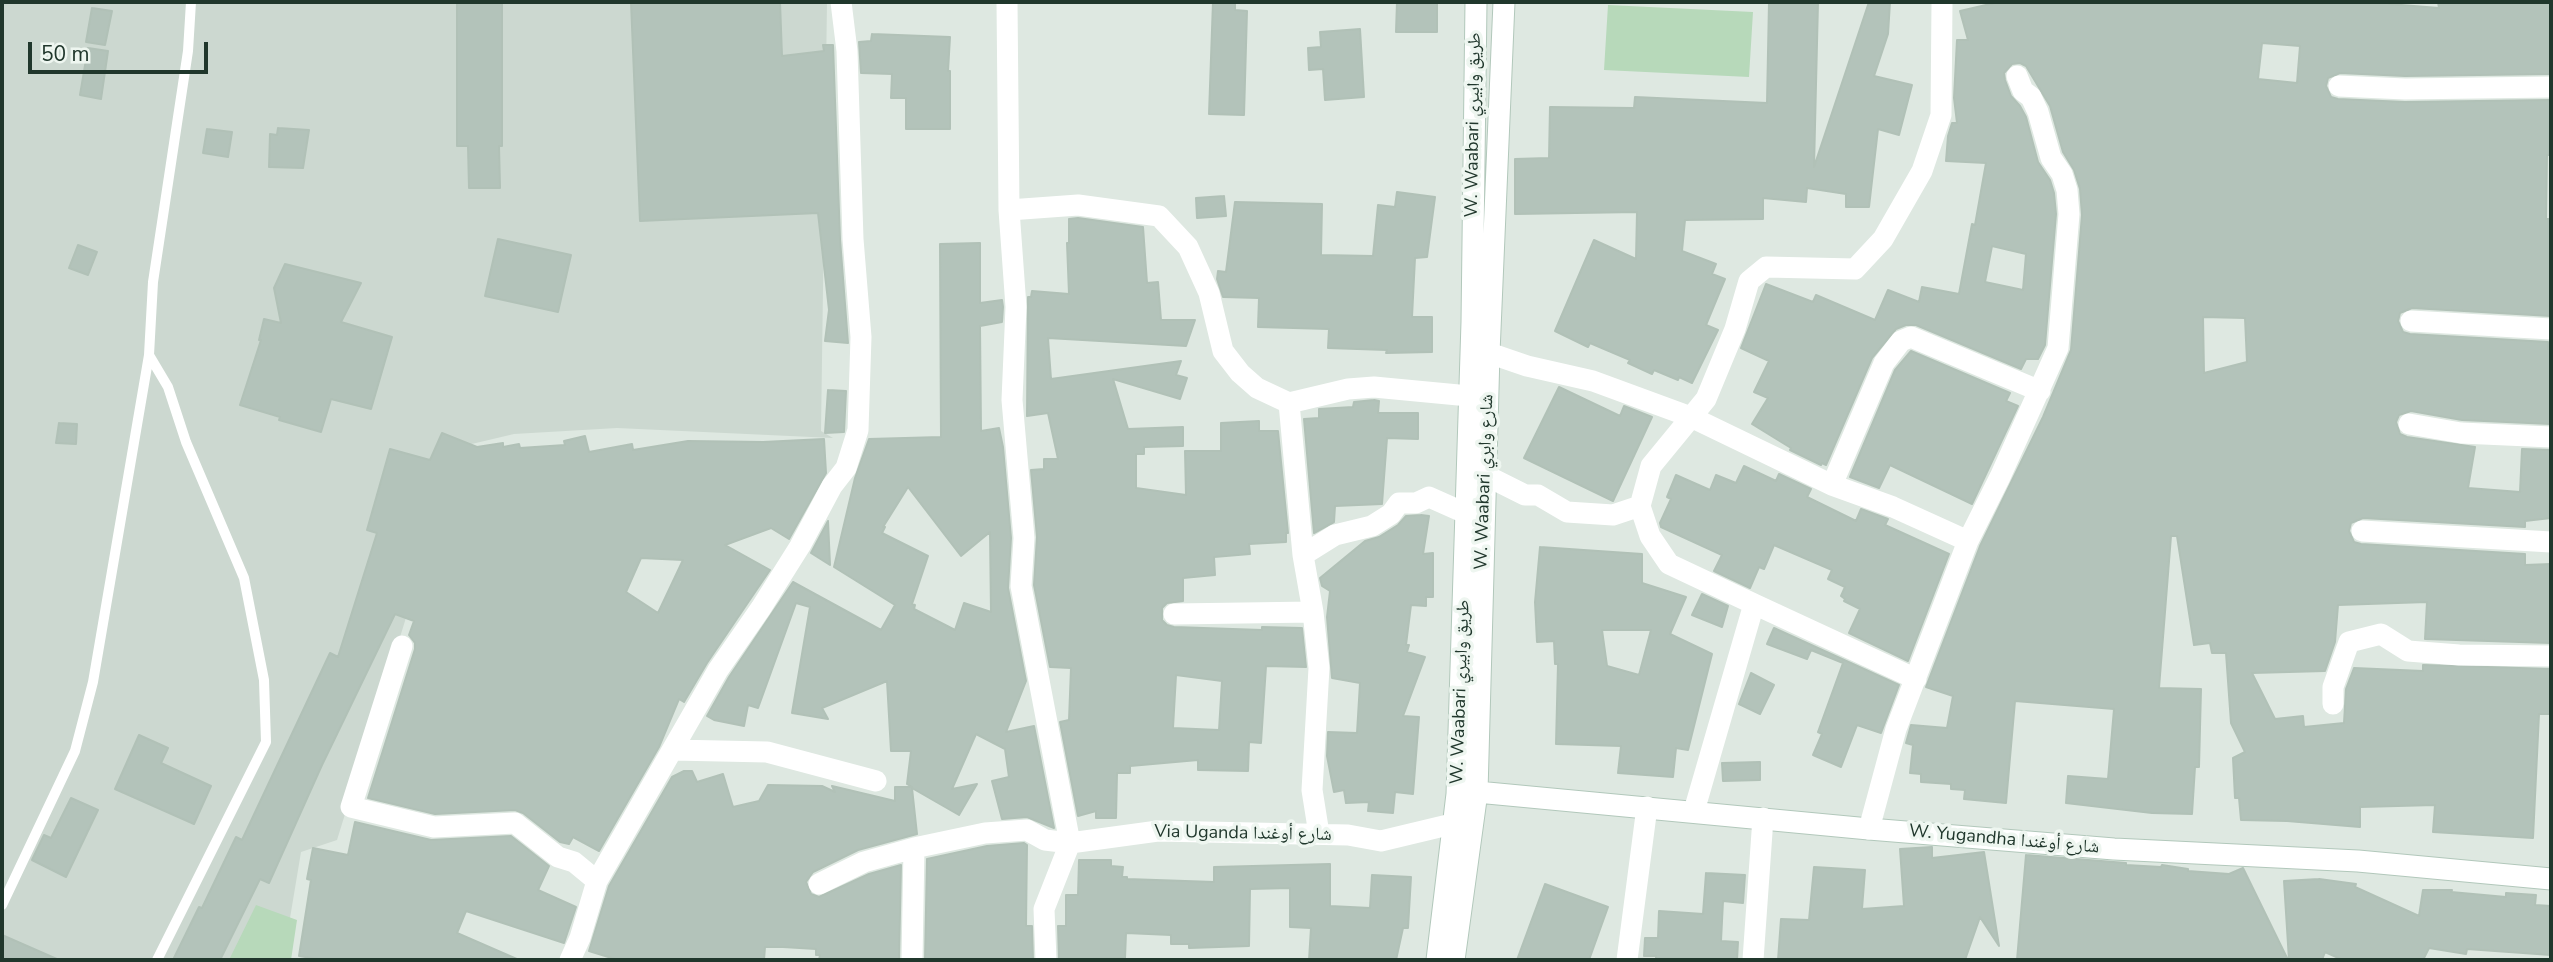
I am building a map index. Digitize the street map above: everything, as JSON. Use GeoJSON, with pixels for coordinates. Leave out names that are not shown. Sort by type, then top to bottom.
{"type":"FeatureCollection","features":[{"type":"Feature","properties":{"kind":"street"},"geometry":{"type":"LineString","coordinates":[[570,960],[580,938],[597,881],[718,670],[761,608],[800,546],[832,486],[846,468],[858,430],[861,337],[853,239],[847,51],[841,2]]}},
{"type":"Feature","properties":{"kind":"street"},"geometry":{"type":"LineString","coordinates":[[1007,2],[1009,210],[1016,307],[1012,400],[1024,538],[1021,586],[1070,843],[1044,909],[1046,960]]}},
{"type":"Feature","properties":{"kind":"street","name":"W. Waabari طريق وابيري"},"geometry":{"type":"LineString","coordinates":[[1437,960],[1452,824],[1467,793],[1465,513],[1472,322],[1476,2]]}},
{"type":"Feature","properties":{"kind":"street","name":"W. Waabari شارع وابري"},"geometry":{"type":"LineString","coordinates":[[1454,960],[1467,793],[1485,475],[1504,2]]}},
{"type":"Feature","properties":{"kind":"street"},"geometry":{"type":"LineString","coordinates":[[1916,679],[1669,564],[1650,536],[1640,506],[1651,466],[1706,400],[1735,329],[1749,281],[1766,267],[1855,269],[1884,239],[1923,171],[1941,115],[1942,2]]}},
{"type":"Feature","properties":{"kind":"street"},"geometry":{"type":"LineString","coordinates":[[1869,829],[1896,729],[1968,541],[2058,348],[2069,214],[2065,181],[2050,158],[2038,112],[2031,97],[2023,91],[2017,76]]}},
{"type":"Feature","properties":{"kind":"street"},"geometry":{"type":"LineString","coordinates":[[2339,86],[2405,89],[2551,87]]}},
{"type":"Feature","properties":{"kind":"street"},"geometry":{"type":"LineString","coordinates":[[1009,210],[1079,205],[1159,216],[1188,247],[1209,293],[1223,351],[1257,388],[1289,403],[1349,389],[1374,387],[1469,396]]}},
{"type":"Feature","properties":{"kind":"street"},"geometry":{"type":"LineString","coordinates":[[2410,321],[2551,329]]}},
{"type":"Feature","properties":{"kind":"street"},"geometry":{"type":"LineString","coordinates":[[1832,485],[1884,363],[1901,341],[1911,337],[2040,391]]}},
{"type":"Feature","properties":{"kind":"street"},"geometry":{"type":"LineString","coordinates":[[1489,353],[1527,366],[1593,381],[1691,417],[1832,485],[1893,507],[1968,541]]}},
{"type":"Feature","properties":{"kind":"street"},"geometry":{"type":"LineString","coordinates":[[1289,403],[1303,555],[1320,668],[1312,790],[1319,834]]}},
{"type":"Feature","properties":{"kind":"street"},"geometry":{"type":"LineString","coordinates":[[2409,424],[2461,433],[2551,437]]}},
{"type":"Feature","properties":{"kind":"street"},"geometry":{"type":"LineString","coordinates":[[1485,475],[1525,495],[1538,495],[1567,512],[1613,515],[1640,506]]}},
{"type":"Feature","properties":{"kind":"street"},"geometry":{"type":"LineString","coordinates":[[1303,555],[1335,535],[1372,526],[1391,514],[1399,503],[1416,503],[1429,497],[1465,513]]}},
{"type":"Feature","properties":{"kind":"street"},"geometry":{"type":"LineString","coordinates":[[2362,531],[2551,542]]}},
{"type":"Feature","properties":{"kind":"street"},"geometry":{"type":"LineString","coordinates":[[1694,811],[1754,604]]}},
{"type":"Feature","properties":{"kind":"street"},"geometry":{"type":"LineString","coordinates":[[1174,614],[1313,612]]}},
{"type":"Feature","properties":{"kind":"street"},"geometry":{"type":"LineString","coordinates":[[2333,704],[2333,687],[2349,642],[2381,634],[2408,651],[2459,655],[2551,656]]}},
{"type":"Feature","properties":{"kind":"street"},"geometry":{"type":"LineString","coordinates":[[402,646],[351,807],[434,827],[515,823],[558,858],[574,862],[597,881]]}},
{"type":"Feature","properties":{"kind":"street"},"geometry":{"type":"LineString","coordinates":[[673,750],[766,752],[876,781]]}},
{"type":"Feature","properties":{"kind":"street","name":"W. Yugandha شارع أوغندا"},"geometry":{"type":"LineString","coordinates":[[1467,793],[2115,849],[2358,861],[2551,879]]}},
{"type":"Feature","properties":{"kind":"street"},"geometry":{"type":"LineString","coordinates":[[1627,960],[1647,807]]}},
{"type":"Feature","properties":{"kind":"street"},"geometry":{"type":"LineString","coordinates":[[1753,960],[1763,818]]}},
{"type":"Feature","properties":{"kind":"street","name":"Via Uganda شارع أوغندا"},"geometry":{"type":"LineString","coordinates":[[1070,843],[1158,831],[1348,835],[1381,841],[1452,824]]}},
{"type":"Feature","properties":{"kind":"street"},"geometry":{"type":"LineString","coordinates":[[819,884],[864,862],[914,848],[985,834],[1027,830],[1045,840],[1070,843]]}},
{"type":"Feature","properties":{"kind":"street"},"geometry":{"type":"LineString","coordinates":[[912,960],[914,848]]}},
{"type":"Feature","properties":{"kind":"lane"},"geometry":{"type":"LineString","coordinates":[[2,905],[75,751],[93,682],[149,355],[153,282],[188,51],[191,2]]}},
{"type":"Feature","properties":{"kind":"lane"},"geometry":{"type":"LineString","coordinates":[[149,355],[168,387],[187,442],[244,578],[264,680],[266,742],[157,960]]}},
{"type":"Feature","properties":{"kind":"shaded area"},"geometry":{"type":"Polygon","coordinates":[[[2,2],[827,2],[821,431],[833,438],[617,428],[514,434],[459,447],[337,840],[301,852],[283,960],[2,960],[2,2]]]}},
{"type":"Feature","properties":{"kind":"green space"},"geometry":{"type":"Polygon","coordinates":[[[1608,5],[1753,12],[1749,77],[1604,70],[1608,5]]]}},
{"type":"Feature","properties":{"kind":"green space"},"geometry":{"type":"Polygon","coordinates":[[[256,905],[297,920],[291,960],[229,960],[256,905]]]}},
{"type":"Feature","properties":{"kind":"building"},"geometry":{"type":"Polygon","coordinates":[[[457,2],[502,2],[500,188],[469,188],[468,146],[457,146],[457,2]]]}},
{"type":"Feature","properties":{"kind":"building"},"geometry":{"type":"Polygon","coordinates":[[[631,2],[780,2],[782,56],[824,51],[823,45],[833,45],[840,239],[848,343],[825,341],[829,310],[818,213],[640,221],[631,2]]]}},
{"type":"Feature","properties":{"kind":"building"},"geometry":{"type":"Polygon","coordinates":[[[1213,2],[1235,2],[1235,10],[1247,11],[1244,115],[1209,114],[1213,2]]]}},
{"type":"Feature","properties":{"kind":"building"},"geometry":{"type":"Polygon","coordinates":[[[1397,2],[1437,2],[1437,32],[1396,32],[1397,2]]]}},
{"type":"Feature","properties":{"kind":"building"},"geometry":{"type":"Polygon","coordinates":[[[1769,2],[1818,2],[1814,167],[1869,2],[1890,2],[1888,34],[1874,76],[1912,85],[1899,135],[1878,129],[1869,207],[1846,207],[1846,194],[1807,188],[1806,202],[1763,198],[1763,219],[1685,220],[1682,251],[1716,264],[1712,274],[1725,279],[1706,325],[1718,330],[1692,383],[1654,370],[1652,374],[1628,363],[1630,360],[1590,343],[1588,347],[1555,331],[1594,240],[1636,259],[1637,212],[1515,214],[1515,159],[1549,158],[1550,107],[1634,108],[1635,97],[1767,103],[1769,2]]]}},
{"type":"Feature","properties":{"kind":"building"},"geometry":{"type":"Polygon","coordinates":[[[1999,2],[2389,2],[2439,8],[2438,2],[2551,2],[2551,74],[2405,76],[2340,73],[2328,78],[2326,86],[2331,97],[2338,99],[2405,102],[2551,100],[2551,155],[2547,155],[2546,219],[2551,219],[2551,316],[2412,308],[2400,313],[2398,321],[2403,332],[2410,334],[2548,342],[2548,349],[2551,349],[2551,424],[2462,420],[2411,411],[2399,415],[2396,422],[2400,434],[2407,437],[2475,447],[2468,488],[2520,492],[2522,449],[2551,450],[2551,518],[2525,521],[2525,527],[2363,518],[2351,523],[2349,531],[2354,542],[2361,544],[2525,554],[2525,565],[2551,564],[2551,643],[2425,639],[2427,602],[2338,605],[2335,642],[2325,671],[2252,673],[2275,719],[2303,716],[2304,727],[2344,723],[2346,689],[2354,668],[2423,671],[2423,665],[2551,669],[2551,714],[2539,714],[2533,838],[2433,832],[2435,805],[2360,807],[2360,827],[2241,820],[2239,798],[2235,798],[2233,758],[2245,752],[2231,723],[2226,653],[2212,653],[2210,643],[2194,645],[2177,536],[2171,536],[2159,688],[2201,689],[2199,767],[2195,767],[2192,814],[2152,813],[2066,803],[2068,776],[2108,779],[2114,709],[2015,701],[2006,803],[1964,799],[1965,790],[1951,789],[1951,784],[1921,782],[1921,774],[1910,773],[1913,745],[1906,743],[1911,725],[1947,728],[1953,696],[1926,687],[1980,546],[2043,417],[2071,350],[2082,215],[2080,189],[2074,170],[2063,152],[2050,106],[2026,66],[2020,63],[2012,64],[2004,73],[2005,80],[2011,96],[2026,117],[2038,162],[2050,180],[2056,214],[2045,345],[2038,359],[2026,359],[2021,369],[1916,325],[1896,329],[1872,358],[1826,465],[1821,465],[1790,450],[1791,448],[1752,424],[1768,398],[1754,392],[1769,361],[1741,348],[1766,284],[1813,302],[1816,295],[1875,320],[1888,290],[1919,302],[1922,287],[1959,294],[1986,163],[1946,161],[1948,136],[1952,123],[1957,123],[1954,98],[1957,40],[1968,40],[1960,11],[1999,2]],[[2262,43],[2258,79],[2297,83],[2300,46],[2262,43]],[[1992,246],[1985,282],[2023,290],[2026,254],[1992,246]],[[2203,317],[2204,373],[2247,362],[2245,318],[2203,317]]]}},
{"type":"Feature","properties":{"kind":"building"},"geometry":{"type":"Polygon","coordinates":[[[92,8],[112,11],[105,45],[86,42],[92,8]]]}},
{"type":"Feature","properties":{"kind":"building"},"geometry":{"type":"Polygon","coordinates":[[[1360,29],[1364,97],[1325,100],[1323,69],[1309,70],[1308,48],[1321,47],[1320,32],[1360,29]]]}},
{"type":"Feature","properties":{"kind":"building"},"geometry":{"type":"Polygon","coordinates":[[[872,34],[950,37],[950,129],[906,129],[906,98],[891,98],[892,74],[861,73],[859,42],[871,41],[872,34]]]}},
{"type":"Feature","properties":{"kind":"building"},"geometry":{"type":"Polygon","coordinates":[[[88,48],[108,51],[101,99],[80,95],[88,48]]]}},
{"type":"Feature","properties":{"kind":"building"},"geometry":{"type":"Polygon","coordinates":[[[278,128],[309,130],[303,168],[269,167],[270,134],[277,135],[278,128]]]}},
{"type":"Feature","properties":{"kind":"building"},"geometry":{"type":"Polygon","coordinates":[[[207,129],[232,132],[228,157],[203,153],[207,129]]]}},
{"type":"Feature","properties":{"kind":"building"},"geometry":{"type":"Polygon","coordinates":[[[1397,192],[1435,197],[1427,257],[1415,258],[1412,317],[1432,317],[1432,352],[1386,353],[1387,350],[1328,348],[1329,329],[1258,327],[1259,298],[1223,297],[1217,279],[1218,271],[1226,272],[1235,202],[1322,204],[1321,255],[1373,256],[1378,205],[1395,207],[1397,192]]]}},
{"type":"Feature","properties":{"kind":"building"},"geometry":{"type":"Polygon","coordinates":[[[1224,196],[1226,216],[1197,218],[1196,198],[1224,196]]]}},
{"type":"Feature","properties":{"kind":"building"},"geometry":{"type":"Polygon","coordinates":[[[1069,219],[1143,227],[1147,283],[1158,282],[1161,320],[1195,320],[1186,346],[1048,338],[1051,379],[1181,361],[1176,375],[1187,378],[1180,399],[1113,379],[1128,429],[1183,427],[1183,446],[1144,447],[1144,454],[1136,454],[1136,488],[1186,495],[1185,451],[1221,451],[1221,423],[1259,421],[1259,431],[1278,431],[1288,533],[1286,542],[1249,544],[1250,554],[1214,557],[1215,575],[1183,578],[1183,601],[1167,603],[1162,608],[1162,620],[1174,627],[1262,630],[1262,627],[1302,628],[1306,667],[1266,666],[1261,743],[1249,742],[1248,771],[1198,770],[1198,760],[1130,766],[1130,773],[1117,773],[1116,818],[1096,818],[1096,811],[1078,816],[1060,722],[1069,720],[1071,668],[1050,667],[1034,585],[1037,537],[1031,470],[1044,469],[1044,459],[1058,459],[1048,413],[1027,416],[1028,297],[1031,297],[1032,291],[1069,294],[1069,219]],[[1176,675],[1173,728],[1219,730],[1222,681],[1176,675]]]}},
{"type":"Feature","properties":{"kind":"building"},"geometry":{"type":"Polygon","coordinates":[[[498,239],[571,255],[558,312],[485,296],[498,239]]]}},
{"type":"Feature","properties":{"kind":"building"},"geometry":{"type":"Polygon","coordinates":[[[980,243],[980,303],[1002,300],[1002,322],[980,326],[981,431],[999,428],[1003,447],[1011,538],[1008,588],[1026,681],[1006,732],[1034,726],[1054,828],[1027,817],[1002,819],[992,781],[1009,777],[1005,749],[976,734],[952,789],[977,784],[959,815],[912,788],[917,834],[858,850],[813,872],[806,882],[811,894],[819,897],[869,874],[901,865],[899,960],[819,960],[820,955],[816,955],[816,949],[783,947],[765,947],[764,960],[618,960],[589,951],[609,886],[672,777],[684,771],[692,771],[697,782],[723,774],[733,807],[759,801],[768,785],[822,786],[835,792],[832,786],[895,801],[895,787],[912,787],[907,784],[911,751],[891,751],[887,681],[822,708],[828,719],[792,713],[810,607],[796,603],[758,708],[748,705],[744,726],[707,716],[729,677],[793,582],[881,630],[895,605],[834,567],[855,478],[869,439],[941,437],[940,244],[980,243]],[[908,487],[882,533],[928,556],[912,604],[915,605],[914,609],[955,630],[964,603],[991,612],[990,532],[961,556],[908,487]]]}},
{"type":"Feature","properties":{"kind":"building"},"geometry":{"type":"Polygon","coordinates":[[[78,245],[97,252],[88,275],[69,268],[78,245]]]}},
{"type":"Feature","properties":{"kind":"building"},"geometry":{"type":"Polygon","coordinates":[[[285,264],[361,283],[341,322],[392,337],[371,409],[331,399],[321,432],[240,405],[261,340],[264,319],[281,323],[274,288],[285,264]]]}},
{"type":"Feature","properties":{"kind":"building"},"geometry":{"type":"Polygon","coordinates":[[[1911,351],[2010,393],[2006,401],[2018,406],[1972,504],[1890,465],[1879,488],[1850,477],[1895,370],[1911,351]]]}},
{"type":"Feature","properties":{"kind":"building"},"geometry":{"type":"Polygon","coordinates":[[[1559,387],[1620,416],[1624,406],[1652,417],[1613,501],[1524,458],[1559,387]]]}},
{"type":"Feature","properties":{"kind":"building"},"geometry":{"type":"Polygon","coordinates":[[[828,390],[846,391],[844,432],[825,433],[828,390]]]}},
{"type":"Feature","properties":{"kind":"building"},"geometry":{"type":"Polygon","coordinates":[[[1379,401],[1378,413],[1418,413],[1418,439],[1387,438],[1382,504],[1335,506],[1334,522],[1314,533],[1304,419],[1319,418],[1319,409],[1353,407],[1354,402],[1379,401]]]}},
{"type":"Feature","properties":{"kind":"building"},"geometry":{"type":"Polygon","coordinates":[[[59,423],[77,424],[76,444],[56,443],[59,423]]]}},
{"type":"Feature","properties":{"kind":"building"},"geometry":{"type":"Polygon","coordinates":[[[442,433],[477,447],[503,443],[503,447],[519,444],[520,448],[565,445],[564,441],[585,436],[589,452],[632,444],[633,450],[688,441],[763,442],[824,439],[826,473],[789,539],[771,528],[725,545],[770,570],[684,702],[679,699],[659,747],[599,851],[573,837],[569,844],[560,842],[523,813],[515,810],[435,814],[368,798],[415,649],[415,643],[409,635],[414,621],[395,614],[269,883],[260,879],[220,960],[173,960],[199,907],[202,908],[236,837],[242,840],[330,653],[338,657],[377,533],[367,530],[390,449],[430,460],[442,433]],[[641,558],[626,592],[658,613],[683,560],[641,558]]]}},
{"type":"Feature","properties":{"kind":"building"},"geometry":{"type":"Polygon","coordinates":[[[1744,466],[1776,481],[1779,474],[1811,489],[1807,497],[1856,521],[1861,509],[1888,519],[1885,525],[1949,554],[1908,661],[1849,633],[1860,609],[1844,601],[1841,596],[1845,587],[1828,579],[1832,570],[1774,545],[1764,569],[1759,567],[1750,588],[1714,571],[1722,555],[1661,527],[1660,523],[1671,499],[1667,497],[1676,475],[1710,490],[1716,475],[1736,483],[1744,466]]]}},
{"type":"Feature","properties":{"kind":"building"},"geometry":{"type":"Polygon","coordinates":[[[1406,516],[1429,516],[1423,554],[1433,553],[1433,597],[1426,597],[1426,606],[1411,605],[1406,645],[1409,645],[1407,652],[1425,657],[1403,716],[1419,717],[1413,794],[1395,792],[1393,813],[1368,811],[1369,802],[1346,803],[1344,790],[1334,792],[1327,756],[1328,732],[1357,733],[1360,683],[1332,678],[1327,617],[1330,591],[1322,586],[1320,578],[1365,541],[1379,537],[1398,525],[1406,516]]]}},
{"type":"Feature","properties":{"kind":"building"},"geometry":{"type":"Polygon","coordinates":[[[828,521],[830,565],[811,553],[828,521]]]}},
{"type":"Feature","properties":{"kind":"building"},"geometry":{"type":"Polygon","coordinates":[[[1540,547],[1642,554],[1642,583],[1686,597],[1670,634],[1712,654],[1688,750],[1676,748],[1673,777],[1618,773],[1621,746],[1556,744],[1558,664],[1555,664],[1554,641],[1537,642],[1535,602],[1540,547]],[[1602,630],[1607,666],[1639,675],[1651,630],[1602,630]]]}},
{"type":"Feature","properties":{"kind":"building"},"geometry":{"type":"Polygon","coordinates":[[[1702,594],[1728,606],[1722,627],[1692,615],[1702,594]]]}},
{"type":"Feature","properties":{"kind":"building"},"geometry":{"type":"Polygon","coordinates":[[[1774,628],[1899,685],[1881,733],[1857,725],[1841,767],[1813,755],[1822,734],[1818,732],[1843,663],[1811,650],[1807,659],[1767,644],[1774,628]]]}},
{"type":"Feature","properties":{"kind":"building"},"geometry":{"type":"Polygon","coordinates":[[[1751,673],[1774,685],[1760,714],[1739,704],[1751,673]]]}},
{"type":"Feature","properties":{"kind":"building"},"geometry":{"type":"Polygon","coordinates":[[[139,735],[168,748],[161,763],[211,786],[194,824],[115,789],[139,735]]]}},
{"type":"Feature","properties":{"kind":"building"},"geometry":{"type":"Polygon","coordinates":[[[1760,762],[1760,780],[1723,781],[1722,763],[1760,762]]]}},
{"type":"Feature","properties":{"kind":"building"},"geometry":{"type":"Polygon","coordinates":[[[71,798],[98,810],[66,877],[32,860],[44,835],[51,838],[71,798]]]}},
{"type":"Feature","properties":{"kind":"building"},"geometry":{"type":"Polygon","coordinates":[[[355,822],[431,840],[511,836],[549,866],[538,890],[576,907],[564,943],[466,911],[457,933],[519,960],[324,960],[299,956],[311,880],[307,879],[313,848],[348,855],[355,822]]]}},
{"type":"Feature","properties":{"kind":"building"},"geometry":{"type":"Polygon","coordinates":[[[1027,845],[1026,926],[1032,926],[1033,960],[925,960],[927,859],[987,846],[1027,845]]]}},
{"type":"Feature","properties":{"kind":"building"},"geometry":{"type":"Polygon","coordinates":[[[1932,847],[1932,858],[1984,852],[1999,946],[1980,917],[1965,960],[1778,960],[1781,919],[1809,920],[1814,867],[1865,870],[1862,909],[1904,906],[1900,849],[1932,847]]]}},
{"type":"Feature","properties":{"kind":"building"},"geometry":{"type":"Polygon","coordinates":[[[2026,855],[2126,865],[2162,865],[2188,871],[2229,874],[2243,868],[2288,960],[2017,960],[2026,855]]]}},
{"type":"Feature","properties":{"kind":"building"},"geometry":{"type":"Polygon","coordinates":[[[1079,860],[1111,860],[1111,866],[1123,867],[1122,877],[1127,879],[1214,882],[1214,867],[1330,864],[1330,906],[1370,908],[1372,875],[1411,877],[1408,928],[1403,928],[1396,960],[1309,960],[1311,928],[1290,927],[1290,888],[1250,889],[1249,946],[1189,948],[1189,944],[1171,944],[1171,935],[1126,933],[1125,958],[1059,960],[1058,926],[1066,926],[1066,895],[1078,895],[1079,860]]]}},
{"type":"Feature","properties":{"kind":"building"},"geometry":{"type":"Polygon","coordinates":[[[1706,873],[1745,875],[1743,903],[1723,901],[1721,941],[1738,942],[1737,960],[1656,960],[1656,956],[1644,956],[1645,938],[1658,938],[1659,911],[1703,914],[1706,873]]]}},
{"type":"Feature","properties":{"kind":"building"},"geometry":{"type":"Polygon","coordinates":[[[2319,879],[2356,884],[2355,887],[2419,916],[2423,890],[2452,890],[2451,892],[2506,897],[2506,893],[2536,895],[2535,905],[2551,906],[2551,955],[2467,949],[2466,954],[2429,948],[2423,960],[2343,960],[2325,952],[2322,960],[2289,960],[2284,881],[2319,879]]]}},
{"type":"Feature","properties":{"kind":"building"},"geometry":{"type":"Polygon","coordinates":[[[1545,884],[1608,907],[1589,960],[1517,960],[1545,884]]]}},
{"type":"Feature","properties":{"kind":"building"},"geometry":{"type":"Polygon","coordinates":[[[2,935],[59,960],[2,960],[2,935]]]}}]}
